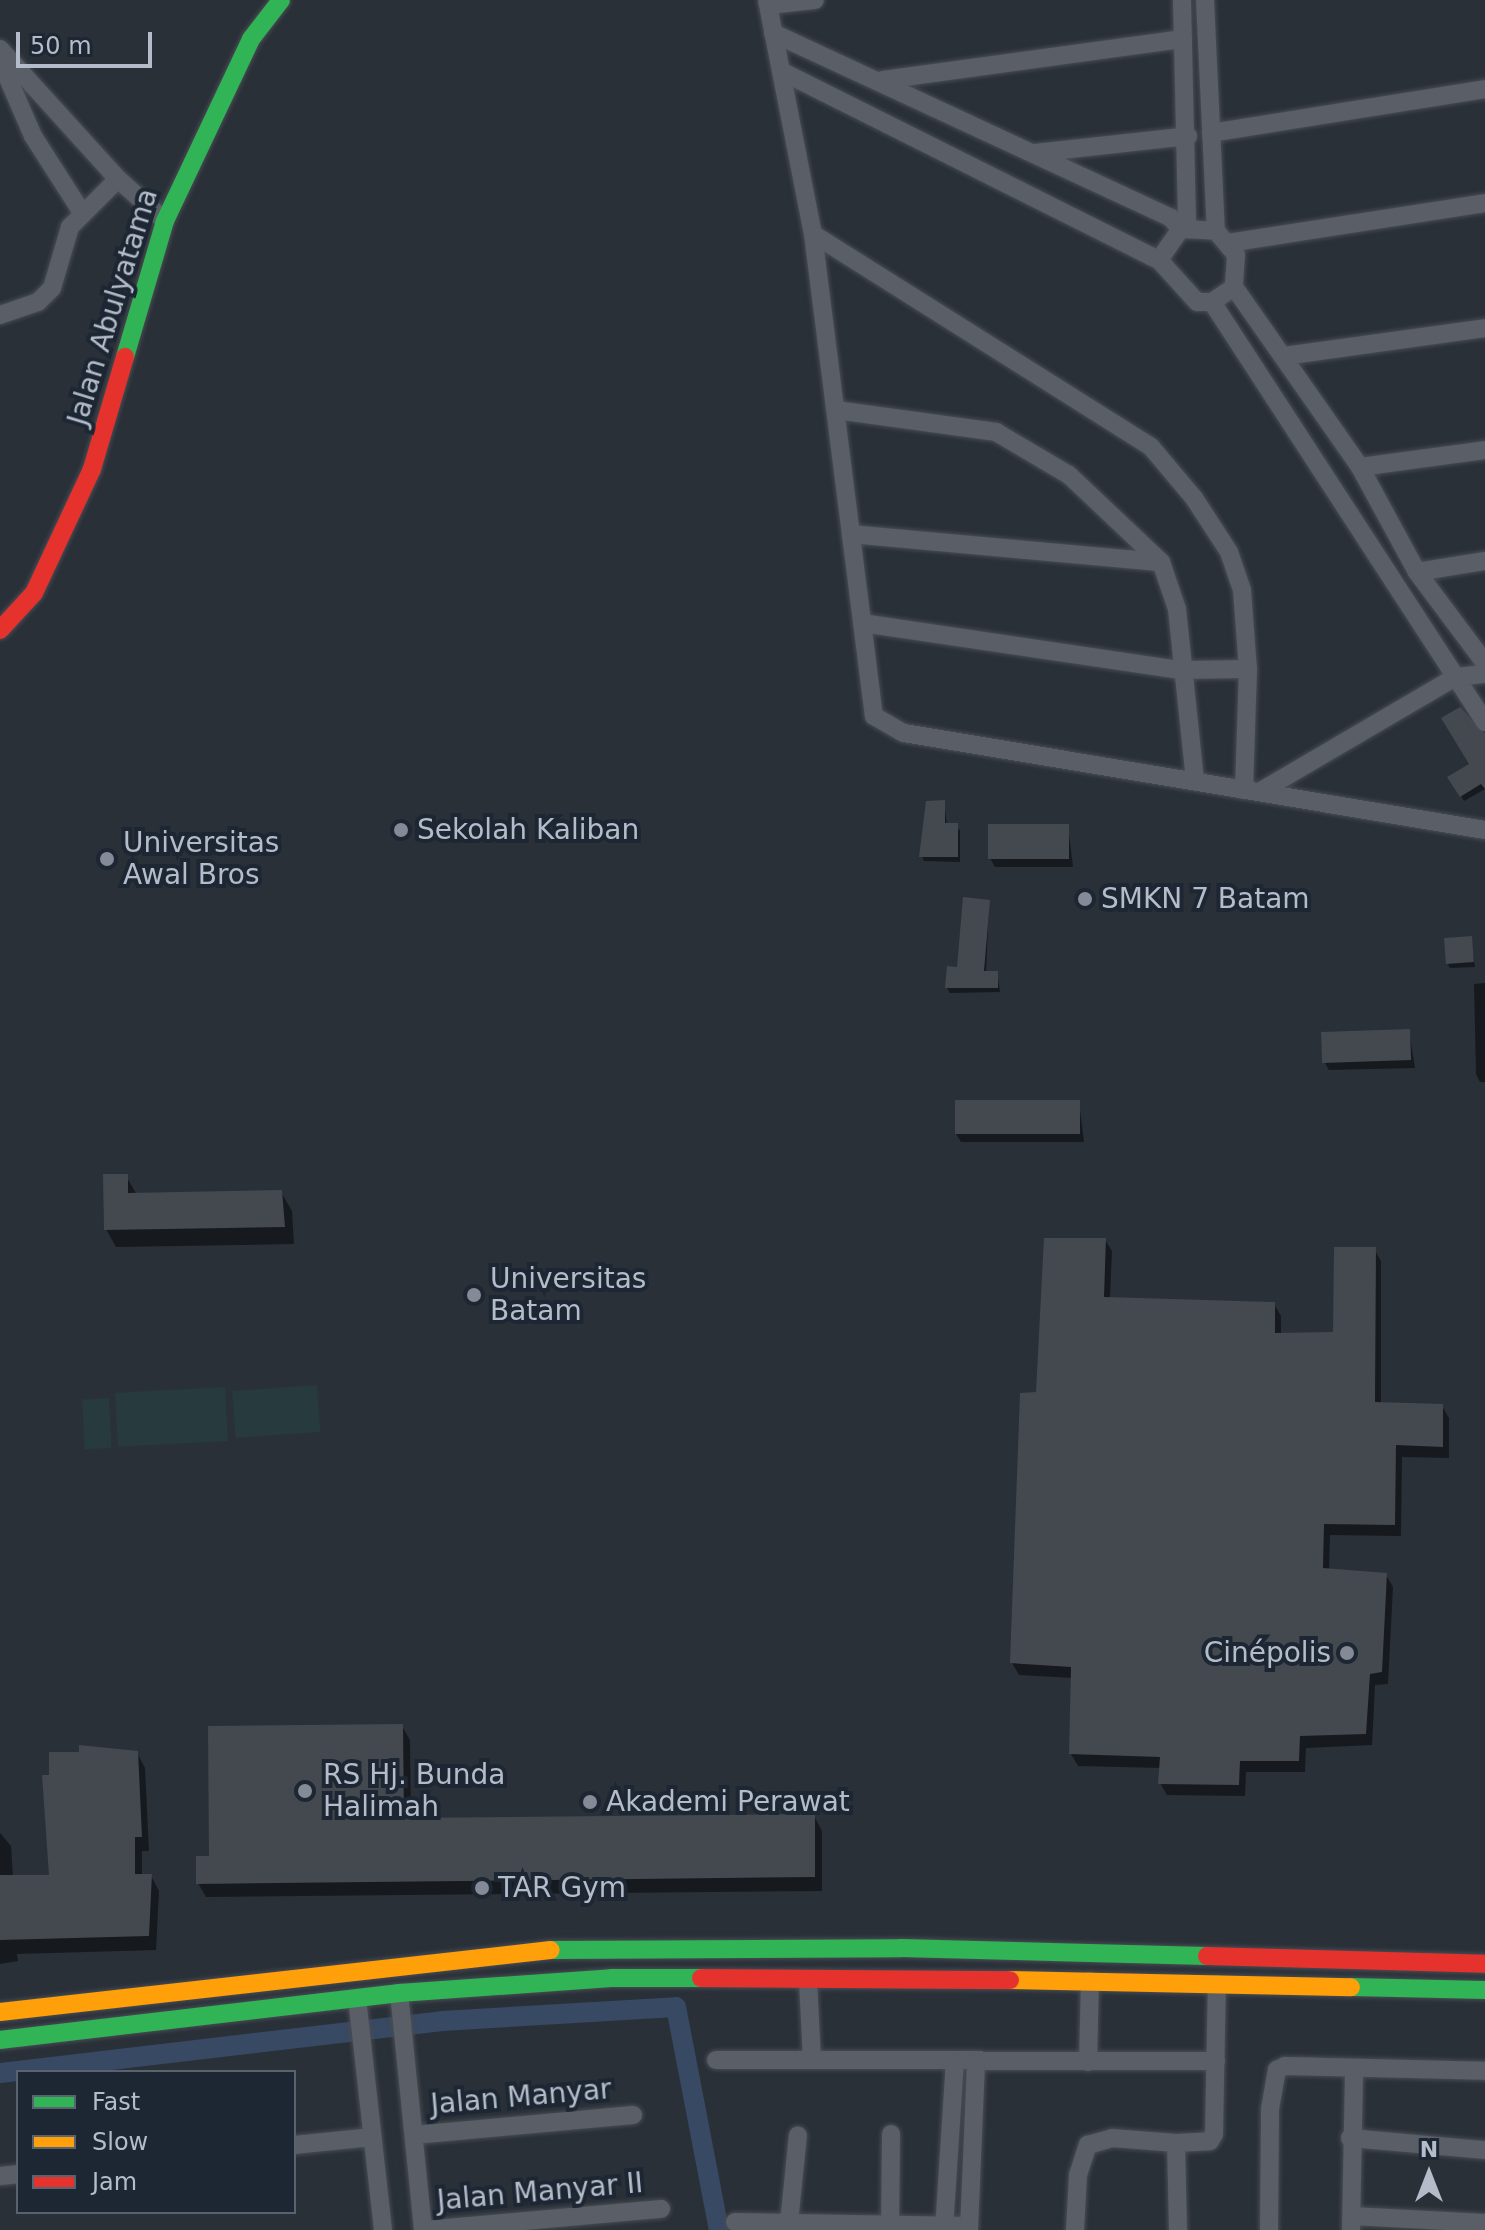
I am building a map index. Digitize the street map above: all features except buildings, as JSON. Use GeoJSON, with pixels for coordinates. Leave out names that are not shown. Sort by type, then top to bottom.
{"type":"FeatureCollection","features":[{"type":"Feature","properties":{"kind":"main road","name":"Jalan Abulyatama"},"geometry":{"type":"LineString","coordinates":[[0,630],[34,593],[92,469],[165,221],[251,39],[281,0]]}},
{"type":"Feature","properties":{"kind":"main road"},"geometry":{"type":"LineString","coordinates":[[0,2012],[513,1951],[901,1948],[1485,1964]]}},
{"type":"Feature","properties":{"kind":"main road"},"geometry":{"type":"LineString","coordinates":[[708,1950],[709,1979]]}},
{"type":"Feature","properties":{"kind":"main road"},"geometry":{"type":"LineString","coordinates":[[0,2040],[399,1993],[525,1982],[709,1979],[1090,1981],[1485,1990]]}},
{"type":"Feature","properties":{"kind":"street"},"geometry":{"type":"LineString","coordinates":[[815,0],[768,3],[813,234],[874,716],[904,733],[1195,779],[1485,830]]}},
{"type":"Feature","properties":{"kind":"street"},"geometry":{"type":"LineString","coordinates":[[1159,260],[1184,227],[1188,136],[1182,0]]}},
{"type":"Feature","properties":{"kind":"street"},"geometry":{"type":"LineString","coordinates":[[781,71],[1159,260],[1181,291],[1197,302],[1212,302],[1234,287],[1238,270],[1222,237],[1211,133],[1205,0]]}},
{"type":"Feature","properties":{"kind":"street"},"geometry":{"type":"LineString","coordinates":[[773,33],[883,80],[1184,227],[1222,237],[1485,203]]}},
{"type":"Feature","properties":{"kind":"street"},"geometry":{"type":"LineString","coordinates":[[883,80],[1183,39]]}},
{"type":"Feature","properties":{"kind":"street"},"geometry":{"type":"LineString","coordinates":[[0,49],[118,179],[165,221]]}},
{"type":"Feature","properties":{"kind":"street"},"geometry":{"type":"LineString","coordinates":[[0,60],[33,136],[81,211]]}},
{"type":"Feature","properties":{"kind":"street"},"geometry":{"type":"LineString","coordinates":[[1211,133],[1485,89]]}},
{"type":"Feature","properties":{"kind":"street"},"geometry":{"type":"LineString","coordinates":[[1035,153],[1188,136]]}},
{"type":"Feature","properties":{"kind":"street"},"geometry":{"type":"LineString","coordinates":[[0,315],[38,302],[52,288],[63,244],[81,211],[118,179]]}},
{"type":"Feature","properties":{"kind":"street"},"geometry":{"type":"LineString","coordinates":[[813,234],[1151,447],[1229,552],[1242,590],[1253,790]]}},
{"type":"Feature","properties":{"kind":"street"},"geometry":{"type":"LineString","coordinates":[[1234,287],[1360,467],[1417,572],[1485,663]]}},
{"type":"Feature","properties":{"kind":"street"},"geometry":{"type":"LineString","coordinates":[[1212,302],[1485,722]]}},
{"type":"Feature","properties":{"kind":"street"},"geometry":{"type":"LineString","coordinates":[[1284,356],[1485,328]]}},
{"type":"Feature","properties":{"kind":"street"},"geometry":{"type":"LineString","coordinates":[[836,410],[996,432],[1069,475],[1161,562],[1174,589],[1195,779]]}},
{"type":"Feature","properties":{"kind":"street"},"geometry":{"type":"LineString","coordinates":[[1360,467],[1485,450]]}},
{"type":"Feature","properties":{"kind":"street"},"geometry":{"type":"LineString","coordinates":[[851,534],[1161,562]]}},
{"type":"Feature","properties":{"kind":"street"},"geometry":{"type":"LineString","coordinates":[[1417,572],[1485,561]]}},
{"type":"Feature","properties":{"kind":"street"},"geometry":{"type":"LineString","coordinates":[[862,623],[1181,670],[1248,669]]}},
{"type":"Feature","properties":{"kind":"street"},"geometry":{"type":"LineString","coordinates":[[1253,790],[1455,677],[1485,674]]}},
{"type":"Feature","properties":{"kind":"street"},"geometry":{"type":"LineString","coordinates":[[808,1981],[812,2059]]}},
{"type":"Feature","properties":{"kind":"street"},"geometry":{"type":"LineString","coordinates":[[1088,2062],[1090,1981]]}},
{"type":"Feature","properties":{"kind":"street"},"geometry":{"type":"LineString","coordinates":[[1075,2230],[1078,2175],[1088,2145],[1112,2138],[1176,2143],[1210,2141],[1214,2134],[1217,1984]]}},
{"type":"Feature","properties":{"kind":"street"},"geometry":{"type":"LineString","coordinates":[[399,1993],[424,2230]]}},
{"type":"Feature","properties":{"kind":"street"},"geometry":{"type":"LineString","coordinates":[[357,1998],[383,2230]]}},
{"type":"Feature","properties":{"kind":"street"},"geometry":{"type":"LineString","coordinates":[[716,2060],[1216,2061]]}},
{"type":"Feature","properties":{"kind":"street"},"geometry":{"type":"LineString","coordinates":[[944,2227],[955,2062]]}},
{"type":"Feature","properties":{"kind":"street"},"geometry":{"type":"LineString","coordinates":[[743,2225],[789,2223],[969,2228],[976,2062]]}},
{"type":"Feature","properties":{"kind":"street"},"geometry":{"type":"LineString","coordinates":[[1269,2230],[1272,2080],[1285,2066],[1485,2071]]}},
{"type":"Feature","properties":{"kind":"street"},"geometry":{"type":"LineString","coordinates":[[1354,2068],[1350,2138],[1351,2223],[1485,2223]]}},
{"type":"Feature","properties":{"kind":"street","name":"Jalan Manyar"},"geometry":{"type":"LineString","coordinates":[[414,2135],[633,2115]]}},
{"type":"Feature","properties":{"kind":"street"},"geometry":{"type":"LineString","coordinates":[[890,2227],[891,2134]]}},
{"type":"Feature","properties":{"kind":"street"},"geometry":{"type":"LineString","coordinates":[[789,2223],[798,2135]]}},
{"type":"Feature","properties":{"kind":"street"},"geometry":{"type":"LineString","coordinates":[[296,2145],[373,2137]]}},
{"type":"Feature","properties":{"kind":"street"},"geometry":{"type":"LineString","coordinates":[[1350,2138],[1485,2150]]}},
{"type":"Feature","properties":{"kind":"street"},"geometry":{"type":"LineString","coordinates":[[1176,2143],[1178,2230]]}},
{"type":"Feature","properties":{"kind":"street","name":"Jalan Manyar II"},"geometry":{"type":"LineString","coordinates":[[424,2230],[549,2224],[661,2209]]}},
{"type":"Feature","properties":{"kind":"green space"},"geometry":{"type":"Polygon","coordinates":[[[317,1385],[320,1432],[235,1438],[232,1391],[317,1385]]]}},
{"type":"Feature","properties":{"kind":"green space"},"geometry":{"type":"Polygon","coordinates":[[[225,1387],[228,1441],[118,1447],[115,1393],[225,1387]]]}},
{"type":"Feature","properties":{"kind":"green space"},"geometry":{"type":"Polygon","coordinates":[[[109,1398],[112,1448],[85,1449],[82,1399],[109,1398]]]}},
{"type":"Feature","properties":{"kind":"waterway"},"geometry":{"type":"LineString","coordinates":[[26,2070],[442,2021],[676,2007],[719,2230]]}},
{"type":"Feature","properties":{"kind":"waterway"},"geometry":{"type":"LineString","coordinates":[[0,2073],[16,2071]]}},
{"type":"Feature","properties":{"kind":"traffic: fast"},"geometry":{"type":"LineString","coordinates":[[125,357],[165,221],[251,39],[281,0]]}},
{"type":"Feature","properties":{"kind":"traffic: fast"},"geometry":{"type":"LineString","coordinates":[[551,1950],[901,1948],[1207,1956]]}},
{"type":"Feature","properties":{"kind":"traffic: fast"},"geometry":{"type":"LineString","coordinates":[[0,2040],[399,1993],[611,1978],[701,1978]]}},
{"type":"Feature","properties":{"kind":"traffic: fast"},"geometry":{"type":"LineString","coordinates":[[1351,1987],[1485,1990]]}},
{"type":"Feature","properties":{"kind":"traffic: slow"},"geometry":{"type":"LineString","coordinates":[[0,2012],[551,1950]]}},
{"type":"Feature","properties":{"kind":"traffic: slow"},"geometry":{"type":"LineString","coordinates":[[1010,1980],[1351,1987]]}},
{"type":"Feature","properties":{"kind":"traffic: jam"},"geometry":{"type":"LineString","coordinates":[[0,630],[34,593],[92,469],[125,357]]}},
{"type":"Feature","properties":{"kind":"traffic: jam"},"geometry":{"type":"LineString","coordinates":[[1207,1956],[1485,1964]]}},
{"type":"Feature","properties":{"kind":"traffic: jam"},"geometry":{"type":"LineString","coordinates":[[701,1978],[1010,1980]]}},
{"type":"Feature","properties":{"kind":"place","name":"Sekolah Kaliban"},"geometry":{"type":"Point","coordinates":[401,830]}},
{"type":"Feature","properties":{"kind":"place","name":"Universitas Awal Bros"},"geometry":{"type":"Point","coordinates":[107,859]}},
{"type":"Feature","properties":{"kind":"place","name":"SMKN 7 Batam"},"geometry":{"type":"Point","coordinates":[1085,899]}},
{"type":"Feature","properties":{"kind":"place","name":"Universitas Batam"},"geometry":{"type":"Point","coordinates":[474,1295]}},
{"type":"Feature","properties":{"kind":"place","name":"Cinépolis"},"geometry":{"type":"Point","coordinates":[1347,1653]}},
{"type":"Feature","properties":{"kind":"place","name":"RS Hj. Bunda Halimah"},"geometry":{"type":"Point","coordinates":[305,1791]}},
{"type":"Feature","properties":{"kind":"place","name":"Akademi Perawat"},"geometry":{"type":"Point","coordinates":[590,1802]}},
{"type":"Feature","properties":{"kind":"place","name":"TAR Gym"},"geometry":{"type":"Point","coordinates":[482,1888]}}]}
